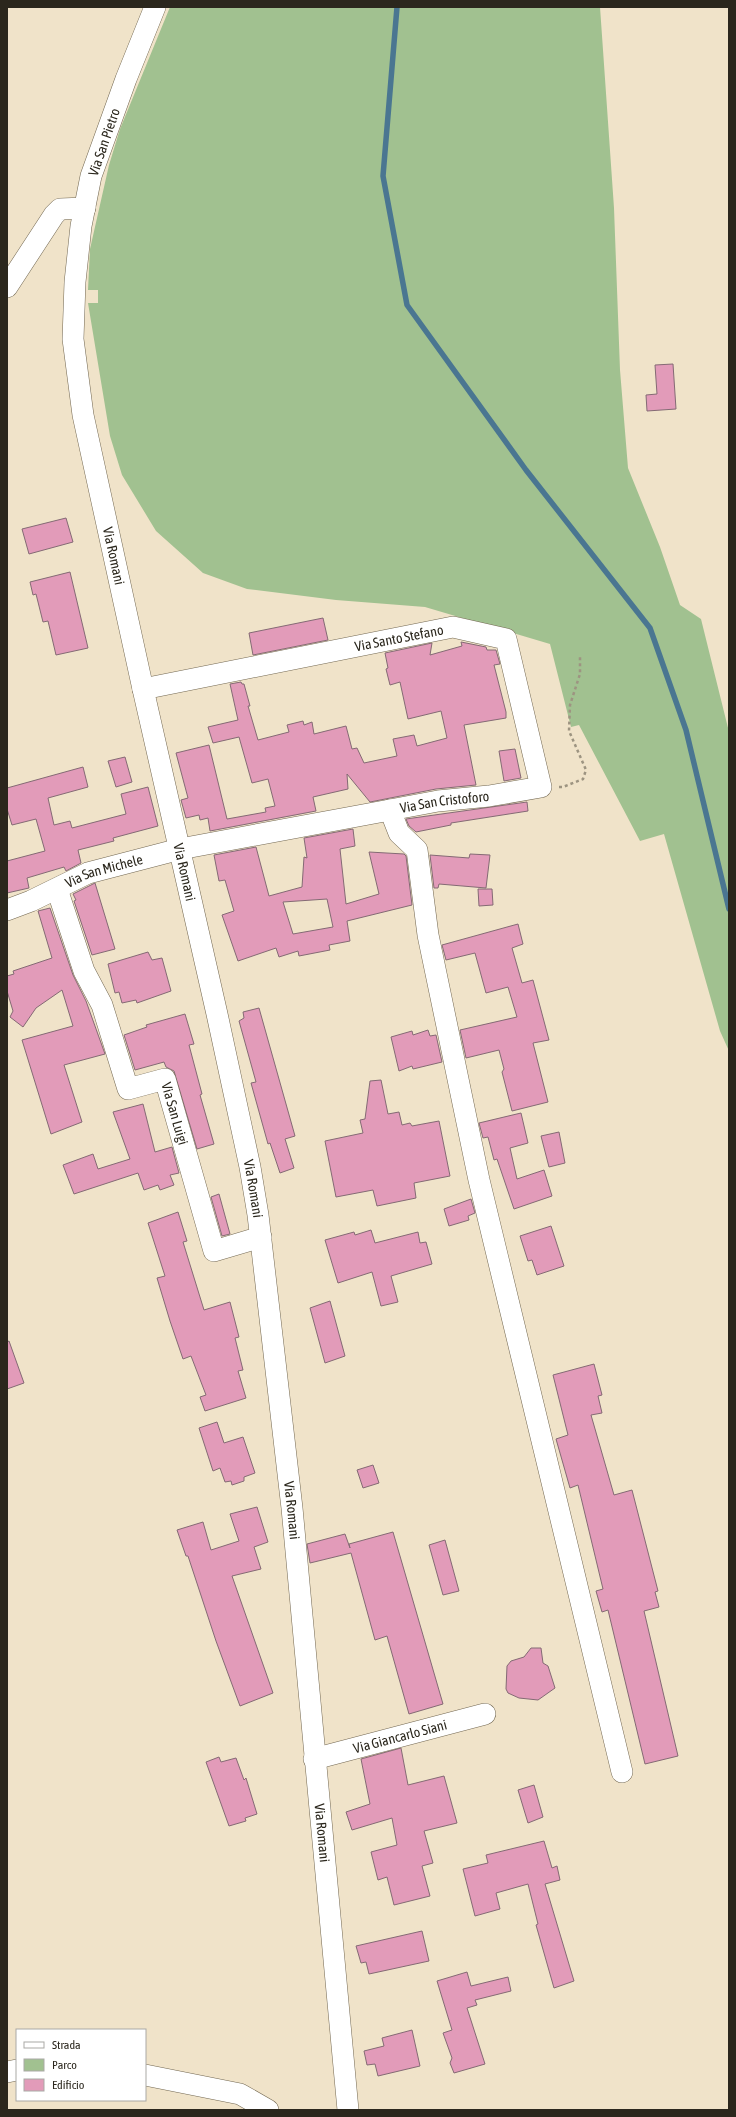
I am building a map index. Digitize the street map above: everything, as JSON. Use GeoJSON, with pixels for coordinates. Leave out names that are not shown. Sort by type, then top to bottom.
{"type":"FeatureCollection","features":[{"type":"Feature","properties":{"kind":"street","name":"Via San Pietro"},"geometry":{"type":"LineString","coordinates":[[75,282],[91,176],[155,7]]}},
{"type":"Feature","properties":{"kind":"street"},"geometry":{"type":"LineString","coordinates":[[7,287],[54,215],[60,209],[85,208]]}},
{"type":"Feature","properties":{"kind":"street","name":"Via Romani"},"geometry":{"type":"LineString","coordinates":[[75,282],[72,339],[83,416],[250,1167],[261,1237],[292,1508],[314,1759],[348,2110]]}},
{"type":"Feature","properties":{"kind":"street","name":"Via Santo Stefano"},"geometry":{"type":"LineString","coordinates":[[143,689],[453,627],[506,639],[541,787]]}},
{"type":"Feature","properties":{"kind":"street","name":"Via San Cristoforo"},"geometry":{"type":"LineString","coordinates":[[180,849],[390,810],[438,802],[490,796],[541,787]]}},
{"type":"Feature","properties":{"kind":"street"},"geometry":{"type":"LineString","coordinates":[[390,810],[399,833],[417,850],[428,934],[480,1180],[622,1772]]}},
{"type":"Feature","properties":{"kind":"street","name":"Via San Michele"},"geometry":{"type":"LineString","coordinates":[[7,910],[31,901],[88,873],[180,849]]}},
{"type":"Feature","properties":{"kind":"street","name":"Via San Luigi"},"geometry":{"type":"LineString","coordinates":[[57,889],[84,971],[102,1005],[128,1089],[165,1079],[214,1251],[261,1237]]}},
{"type":"Feature","properties":{"kind":"street","name":"Via Giancarlo Siani"},"geometry":{"type":"LineString","coordinates":[[314,1759],[486,1714]]}},
{"type":"Feature","properties":{"kind":"street"},"geometry":{"type":"LineString","coordinates":[[146,2075],[240,2094],[268,2110]]}},
{"type":"Feature","properties":{"kind":"path"},"geometry":{"type":"LineString","coordinates":[[541,787],[563,787],[583,779],[586,770],[569,731],[570,705],[580,674],[580,656]]}},
{"type":"Feature","properties":{"kind":"green space"},"geometry":{"type":"Polygon","coordinates":[[[170,7],[600,7],[614,208],[620,370],[628,468],[660,547],[680,605],[701,619],[729,732],[729,1051],[720,1031],[664,834],[640,841],[579,725],[571,727],[550,644],[425,607],[336,600],[247,589],[203,573],[156,531],[122,475],[110,436],[88,303],[98,303],[98,290],[88,290],[90,249],[109,165],[120,129],[170,7]]]}},
{"type":"Feature","properties":{"kind":"building"},"geometry":{"type":"Polygon","coordinates":[[[673,364],[676,409],[647,411],[646,395],[657,394],[655,365],[673,364]]]}},
{"type":"Feature","properties":{"kind":"building"},"geometry":{"type":"Polygon","coordinates":[[[66,518],[73,542],[29,554],[22,529],[66,518]]]}},
{"type":"Feature","properties":{"kind":"building"},"geometry":{"type":"Polygon","coordinates":[[[70,572],[88,648],[56,655],[48,621],[43,622],[36,594],[33,595],[30,582],[70,572]]]}},
{"type":"Feature","properties":{"kind":"building"},"geometry":{"type":"Polygon","coordinates":[[[323,618],[328,640],[253,655],[249,633],[323,618]]]}},
{"type":"Feature","properties":{"kind":"building"},"geometry":{"type":"Polygon","coordinates":[[[461,642],[486,647],[487,650],[496,650],[500,664],[494,665],[506,712],[506,718],[464,725],[476,785],[436,789],[370,802],[347,774],[348,789],[313,797],[316,811],[210,831],[208,818],[200,820],[199,815],[186,818],[181,800],[188,798],[176,753],[209,745],[227,819],[266,812],[265,808],[275,806],[268,779],[252,783],[239,737],[213,743],[208,727],[238,720],[230,684],[241,682],[244,684],[250,706],[248,706],[258,740],[289,732],[287,725],[303,721],[304,725],[312,722],[314,734],[346,726],[352,749],[357,748],[364,763],[397,756],[393,739],[414,735],[417,746],[447,738],[441,711],[408,719],[400,682],[390,685],[386,669],[388,668],[385,653],[432,643],[430,655],[462,646],[461,642]]]}},
{"type":"Feature","properties":{"kind":"building"},"geometry":{"type":"Polygon","coordinates":[[[515,749],[521,778],[504,781],[499,751],[515,749]]]}},
{"type":"Feature","properties":{"kind":"building"},"geometry":{"type":"Polygon","coordinates":[[[125,757],[132,782],[116,787],[108,761],[125,757]]]}},
{"type":"Feature","properties":{"kind":"building"},"geometry":{"type":"Polygon","coordinates":[[[83,767],[88,787],[48,798],[54,825],[70,821],[72,828],[126,814],[121,794],[148,787],[158,826],[113,838],[114,841],[78,850],[81,863],[66,871],[64,867],[27,878],[29,888],[7,893],[7,861],[45,851],[36,819],[12,825],[7,809],[7,788],[83,767]]]}},
{"type":"Feature","properties":{"kind":"building"},"geometry":{"type":"Polygon","coordinates":[[[527,802],[528,811],[451,823],[451,825],[416,832],[409,826],[406,819],[527,802]]]}},
{"type":"Feature","properties":{"kind":"building"},"geometry":{"type":"Polygon","coordinates":[[[353,829],[355,846],[340,849],[346,904],[379,894],[369,852],[404,854],[406,856],[412,905],[347,921],[350,941],[329,945],[330,950],[299,956],[298,951],[279,957],[276,948],[238,961],[222,915],[234,911],[225,880],[219,881],[214,855],[256,847],[269,896],[302,887],[304,857],[307,858],[304,838],[353,829]],[[327,899],[283,902],[293,934],[333,927],[327,899]]]}},
{"type":"Feature","properties":{"kind":"building"},"geometry":{"type":"Polygon","coordinates":[[[470,854],[490,855],[486,888],[439,884],[438,888],[434,888],[430,855],[469,858],[470,854]]]}},
{"type":"Feature","properties":{"kind":"building"},"geometry":{"type":"Polygon","coordinates":[[[95,883],[115,949],[92,955],[73,894],[95,883]]]}},
{"type":"Feature","properties":{"kind":"building"},"geometry":{"type":"Polygon","coordinates":[[[478,889],[492,889],[493,905],[479,906],[478,889]]]}},
{"type":"Feature","properties":{"kind":"building"},"geometry":{"type":"Polygon","coordinates":[[[50,908],[73,975],[86,1001],[105,1054],[64,1065],[82,1122],[51,1134],[22,1040],[73,1026],[62,990],[36,1008],[23,1027],[10,1017],[13,1011],[7,991],[7,976],[14,974],[13,971],[52,958],[38,911],[50,908]]]}},
{"type":"Feature","properties":{"kind":"building"},"geometry":{"type":"Polygon","coordinates":[[[518,924],[523,944],[512,948],[522,983],[533,980],[549,1040],[533,1043],[548,1102],[512,1111],[502,1072],[504,1069],[499,1050],[466,1058],[460,1030],[517,1017],[508,987],[486,993],[475,953],[446,960],[442,945],[518,924]]]}},
{"type":"Feature","properties":{"kind":"building"},"geometry":{"type":"Polygon","coordinates":[[[148,952],[152,960],[162,958],[171,991],[137,1003],[136,1000],[122,1003],[119,992],[115,993],[108,964],[148,952]]]}},
{"type":"Feature","properties":{"kind":"building"},"geometry":{"type":"Polygon","coordinates":[[[259,1008],[295,1136],[285,1139],[294,1168],[280,1173],[270,1143],[268,1144],[251,1083],[256,1082],[239,1021],[244,1018],[243,1012],[259,1008]]]}},
{"type":"Feature","properties":{"kind":"building"},"geometry":{"type":"Polygon","coordinates":[[[185,1014],[194,1044],[189,1045],[202,1094],[200,1095],[214,1144],[197,1149],[174,1071],[166,1067],[164,1062],[135,1070],[124,1035],[147,1027],[146,1025],[185,1014]]]}},
{"type":"Feature","properties":{"kind":"building"},"geometry":{"type":"Polygon","coordinates":[[[428,1030],[430,1036],[436,1035],[442,1062],[413,1069],[412,1066],[399,1071],[391,1037],[412,1031],[413,1035],[428,1030]]]}},
{"type":"Feature","properties":{"kind":"building"},"geometry":{"type":"Polygon","coordinates":[[[381,1080],[388,1114],[399,1112],[402,1125],[410,1123],[412,1126],[439,1121],[450,1176],[414,1183],[416,1198],[377,1206],[373,1190],[336,1197],[325,1141],[363,1133],[360,1120],[365,1119],[370,1081],[381,1080]]]}},
{"type":"Feature","properties":{"kind":"building"},"geometry":{"type":"Polygon","coordinates":[[[143,1104],[155,1152],[172,1147],[179,1173],[170,1175],[174,1185],[160,1190],[158,1185],[144,1190],[138,1173],[74,1194],[63,1165],[93,1154],[98,1169],[130,1159],[113,1112],[143,1104]]]}},
{"type":"Feature","properties":{"kind":"building"},"geometry":{"type":"Polygon","coordinates":[[[521,1113],[528,1143],[510,1148],[517,1179],[544,1170],[552,1196],[514,1209],[497,1159],[494,1160],[488,1137],[483,1138],[479,1123],[521,1113]]]}},
{"type":"Feature","properties":{"kind":"building"},"geometry":{"type":"Polygon","coordinates":[[[559,1132],[565,1163],[549,1167],[541,1136],[559,1132]]]}},
{"type":"Feature","properties":{"kind":"building"},"geometry":{"type":"Polygon","coordinates":[[[219,1194],[230,1234],[222,1236],[211,1197],[219,1194]]]}},
{"type":"Feature","properties":{"kind":"building"},"geometry":{"type":"Polygon","coordinates":[[[471,1199],[475,1213],[468,1216],[469,1220],[449,1226],[444,1209],[471,1199]]]}},
{"type":"Feature","properties":{"kind":"building"},"geometry":{"type":"Polygon","coordinates":[[[178,1212],[187,1241],[183,1242],[204,1310],[230,1302],[239,1337],[235,1338],[243,1370],[238,1371],[246,1398],[205,1411],[200,1397],[206,1395],[191,1356],[183,1359],[170,1321],[157,1278],[165,1276],[148,1223],[178,1212]]]}},
{"type":"Feature","properties":{"kind":"building"},"geometry":{"type":"Polygon","coordinates":[[[551,1226],[564,1266],[537,1275],[532,1260],[528,1261],[520,1236],[551,1226]]]}},
{"type":"Feature","properties":{"kind":"building"},"geometry":{"type":"Polygon","coordinates":[[[371,1230],[375,1243],[418,1232],[420,1243],[426,1242],[432,1264],[391,1276],[398,1302],[381,1306],[372,1272],[338,1283],[325,1240],[354,1232],[355,1235],[371,1230]]]}},
{"type":"Feature","properties":{"kind":"building"},"geometry":{"type":"Polygon","coordinates":[[[330,1301],[345,1356],[325,1363],[310,1308],[330,1301]]]}},
{"type":"Feature","properties":{"kind":"building"},"geometry":{"type":"Polygon","coordinates":[[[9,1341],[24,1383],[7,1389],[7,1342],[9,1341]]]}},
{"type":"Feature","properties":{"kind":"building"},"geometry":{"type":"Polygon","coordinates":[[[594,1364],[602,1395],[598,1396],[602,1413],[591,1415],[614,1495],[632,1490],[658,1591],[655,1592],[659,1607],[644,1611],[678,1756],[645,1764],[608,1610],[602,1612],[596,1591],[603,1589],[578,1485],[570,1488],[556,1439],[568,1435],[553,1375],[594,1364]]]}},
{"type":"Feature","properties":{"kind":"building"},"geometry":{"type":"Polygon","coordinates":[[[217,1422],[224,1443],[243,1437],[255,1473],[244,1477],[244,1481],[232,1485],[231,1481],[225,1482],[220,1468],[213,1471],[199,1428],[217,1422]]]}},
{"type":"Feature","properties":{"kind":"building"},"geometry":{"type":"Polygon","coordinates":[[[373,1465],[379,1483],[363,1488],[357,1470],[373,1465]]]}},
{"type":"Feature","properties":{"kind":"building"},"geometry":{"type":"Polygon","coordinates":[[[257,1507],[268,1542],[254,1547],[261,1569],[232,1576],[273,1693],[240,1706],[216,1641],[188,1556],[186,1556],[177,1530],[203,1522],[211,1550],[239,1541],[230,1514],[257,1507]]]}},
{"type":"Feature","properties":{"kind":"building"},"geometry":{"type":"Polygon","coordinates":[[[393,1532],[443,1704],[409,1714],[387,1636],[375,1640],[351,1553],[310,1563],[307,1544],[345,1534],[350,1548],[349,1544],[393,1532]]]}},
{"type":"Feature","properties":{"kind":"building"},"geometry":{"type":"Polygon","coordinates":[[[445,1540],[459,1591],[443,1595],[429,1545],[445,1540]]]}},
{"type":"Feature","properties":{"kind":"building"},"geometry":{"type":"Polygon","coordinates":[[[531,1648],[541,1648],[543,1663],[548,1666],[555,1688],[538,1700],[519,1698],[508,1693],[506,1689],[507,1666],[511,1661],[524,1657],[531,1648]]]}},
{"type":"Feature","properties":{"kind":"building"},"geometry":{"type":"Polygon","coordinates":[[[401,1748],[408,1785],[444,1776],[457,1823],[424,1831],[433,1863],[422,1866],[430,1896],[394,1905],[387,1877],[378,1880],[371,1852],[397,1845],[392,1818],[352,1830],[346,1812],[370,1804],[361,1759],[401,1748]]]}},
{"type":"Feature","properties":{"kind":"building"},"geometry":{"type":"Polygon","coordinates":[[[219,1757],[221,1762],[236,1758],[244,1780],[246,1778],[257,1814],[245,1818],[246,1821],[229,1826],[206,1762],[219,1757]]]}},
{"type":"Feature","properties":{"kind":"building"},"geometry":{"type":"Polygon","coordinates":[[[534,1785],[543,1817],[528,1823],[518,1790],[534,1785]]]}},
{"type":"Feature","properties":{"kind":"building"},"geometry":{"type":"Polygon","coordinates":[[[544,1841],[552,1868],[557,1866],[560,1880],[545,1884],[574,1981],[554,1988],[536,1925],[538,1924],[528,1884],[496,1893],[500,1909],[475,1916],[463,1869],[488,1863],[486,1855],[544,1841]]]}},
{"type":"Feature","properties":{"kind":"building"},"geometry":{"type":"Polygon","coordinates":[[[422,1931],[429,1961],[369,1974],[366,1962],[361,1963],[356,1946],[422,1931]]]}},
{"type":"Feature","properties":{"kind":"building"},"geometry":{"type":"Polygon","coordinates":[[[467,1972],[471,1986],[508,1977],[511,1991],[475,2000],[477,2005],[467,2008],[485,2064],[454,2073],[450,2063],[452,2058],[443,2033],[452,2030],[437,1981],[467,1972]]]}},
{"type":"Feature","properties":{"kind":"building"},"geometry":{"type":"Polygon","coordinates":[[[412,2030],[420,2066],[378,2076],[375,2064],[367,2065],[364,2051],[384,2046],[382,2038],[412,2030]]]}},
{"type":"Feature","properties":{"kind":"waterway"},"geometry":{"type":"LineString","coordinates":[[397,7],[383,176],[407,305],[526,470],[650,628],[686,730],[729,909]]}}]}
